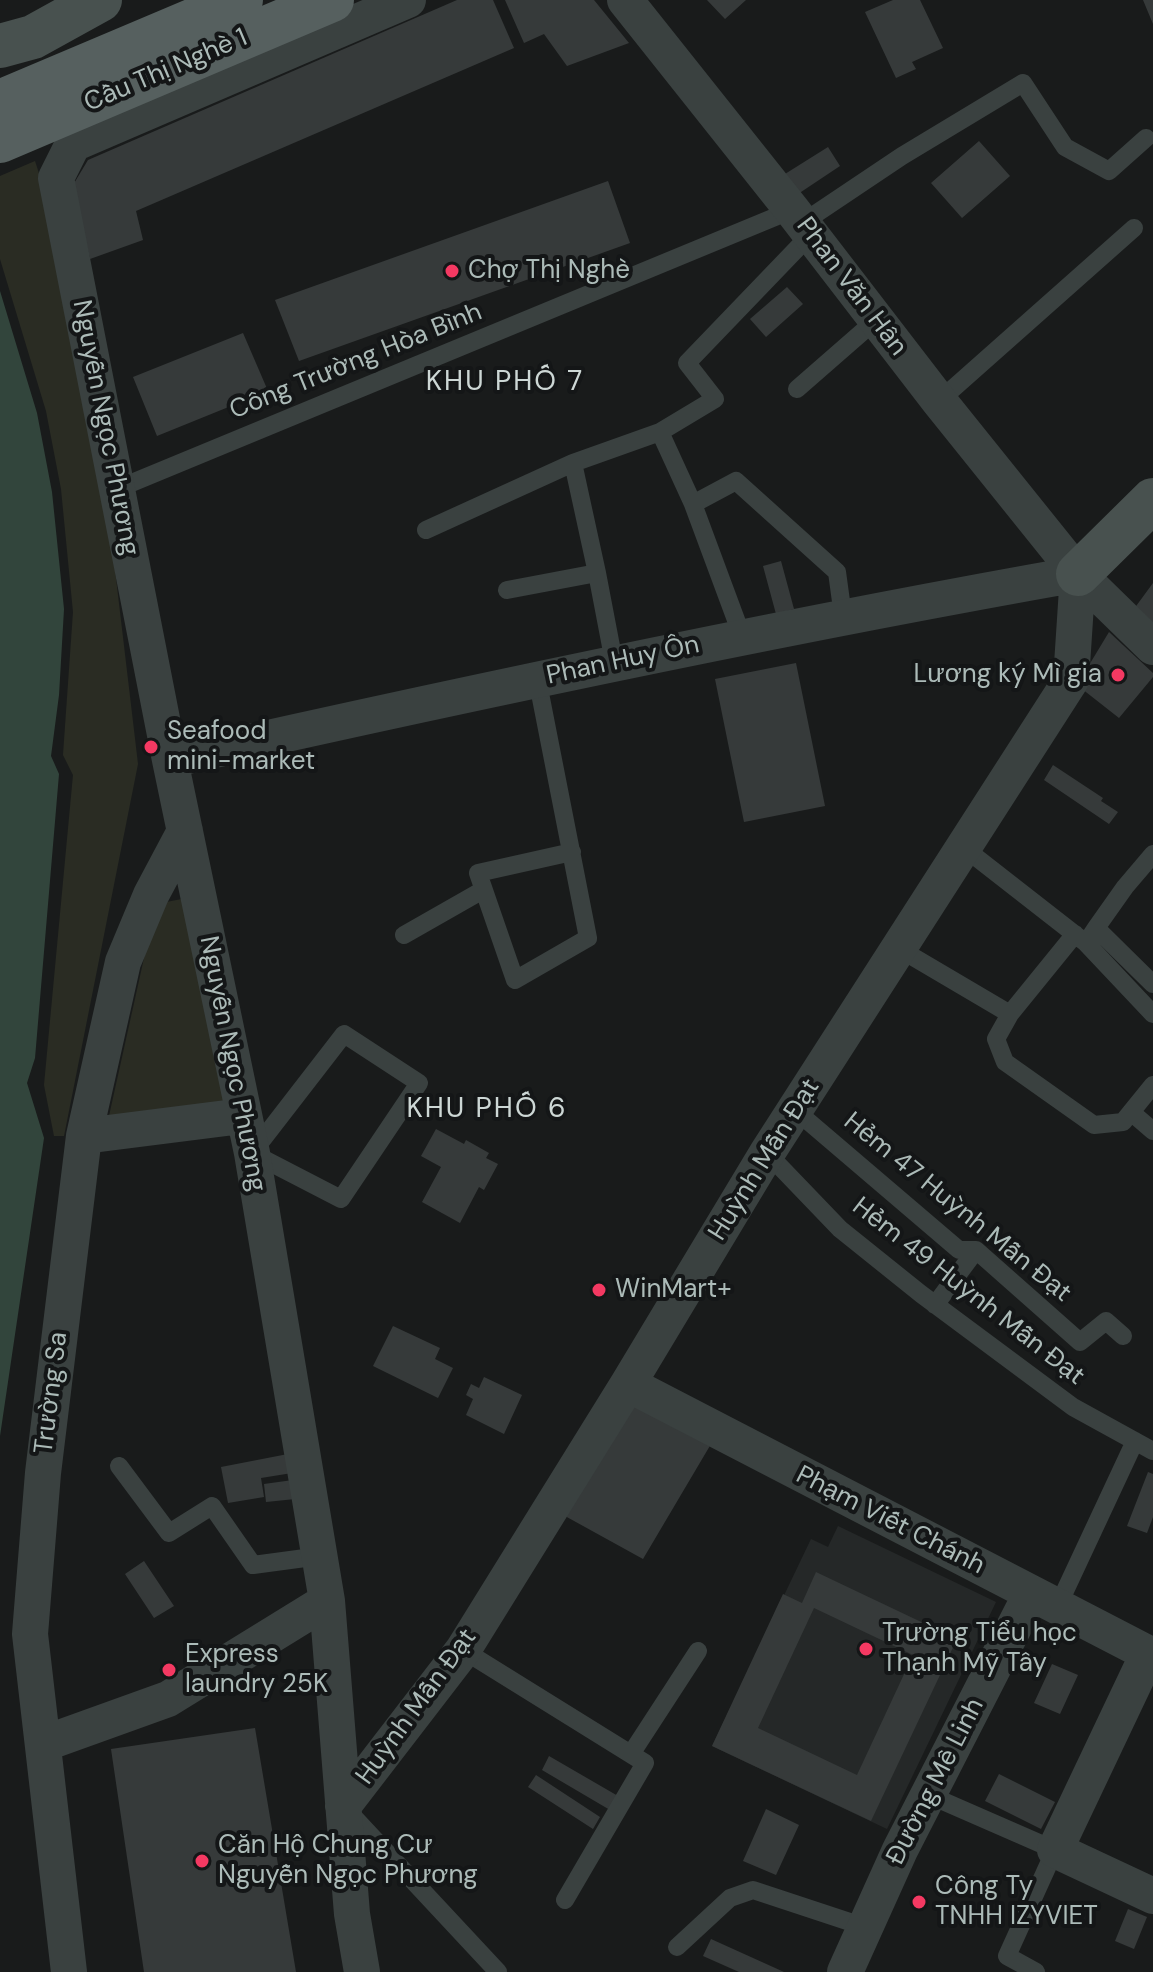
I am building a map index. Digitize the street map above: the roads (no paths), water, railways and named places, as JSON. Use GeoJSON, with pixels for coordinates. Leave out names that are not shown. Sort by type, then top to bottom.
{"type":"FeatureCollection","features":[{"type":"Feature","properties":{"kind":"main road","name":"Cầu Thị Nghè 1"},"geometry":{"type":"LineString","coordinates":[[0,102],[241,0]]}},
{"type":"Feature","properties":{"kind":"main road","name":"Cầu Thị Nghè 1"},"geometry":{"type":"LineString","coordinates":[[0,141],[332,0]]}},
{"type":"Feature","properties":{"kind":"street","name":"Nguyễn Ngọc Phương"},"geometry":{"type":"LineString","coordinates":[[362,1972],[352,1914],[327,1601],[252,1153],[170,760],[56,178],[73,144],[408,0]]}},
{"type":"Feature","properties":{"kind":"street","name":"Phan Văn Hân"},"geometry":{"type":"LineString","coordinates":[[625,0],[1078,574],[1153,647]]}},
{"type":"Feature","properties":{"kind":"street"},"geometry":{"type":"LineString","coordinates":[[0,46],[33,37],[103,2]]}},
{"type":"Feature","properties":{"kind":"street"},"geometry":{"type":"LineString","coordinates":[[1078,574],[1148,514]]}},
{"type":"Feature","properties":{"kind":"street","name":"Phan Huy Ôn"},"geometry":{"type":"LineString","coordinates":[[170,760],[614,662],[843,616],[1078,574]]}},
{"type":"Feature","properties":{"kind":"street","name":"Huỳnh Mẫn Đạt"},"geometry":{"type":"LineString","coordinates":[[343,1806],[463,1650],[767,1153],[1071,680],[1078,574]]}},
{"type":"Feature","properties":{"kind":"street","name":"Trường Sa"},"geometry":{"type":"LineString","coordinates":[[69,1972],[30,1634],[43,1473],[84,1136],[123,962],[151,895],[185,831]]}},
{"type":"Feature","properties":{"kind":"street"},"geometry":{"type":"LineString","coordinates":[[84,1136],[242,1116]]}},
{"type":"Feature","properties":{"kind":"street","name":"Phạm Viết Chánh"},"geometry":{"type":"LineString","coordinates":[[628,1384],[1150,1655]]}},
{"type":"Feature","properties":{"kind":"street"},"geometry":{"type":"LineString","coordinates":[[43,1744],[168,1699],[327,1601]]}},
{"type":"Feature","properties":{"kind":"street","name":"Đường Mê Linh"},"geometry":{"type":"LineString","coordinates":[[845,1972],[900,1850],[929,1795],[1044,1601]]}},
{"type":"Feature","properties":{"kind":"street"},"geometry":{"type":"LineString","coordinates":[[1150,1655],[1055,1850],[1153,1896]]}},
{"type":"Feature","properties":{"kind":"lane"},"geometry":{"type":"LineString","coordinates":[[426,530],[573,463],[660,432],[715,399],[687,363],[802,222],[902,156],[1023,83],[1065,147],[1109,171],[1146,138]]}},
{"type":"Feature","properties":{"kind":"lane","name":"Công Trường Hòa Bình"},"geometry":{"type":"LineString","coordinates":[[117,489],[802,222]]}},
{"type":"Feature","properties":{"kind":"lane"},"geometry":{"type":"LineString","coordinates":[[939,401],[1134,228]]}},
{"type":"Feature","properties":{"kind":"lane"},"geometry":{"type":"LineString","coordinates":[[797,389],[876,320]]}},
{"type":"Feature","properties":{"kind":"lane"},"geometry":{"type":"LineString","coordinates":[[660,432],[693,504],[742,636]]}},
{"type":"Feature","properties":{"kind":"lane"},"geometry":{"type":"LineString","coordinates":[[573,463],[614,662]]}},
{"type":"Feature","properties":{"kind":"lane"},"geometry":{"type":"LineString","coordinates":[[693,504],[736,481],[837,572],[843,616]]}},
{"type":"Feature","properties":{"kind":"lane"},"geometry":{"type":"LineString","coordinates":[[507,590],[597,573]]}},
{"type":"Feature","properties":{"kind":"lane"},"geometry":{"type":"LineString","coordinates":[[537,678],[572,852],[588,938],[515,980],[478,873],[572,852]]}},
{"type":"Feature","properties":{"kind":"lane"},"geometry":{"type":"LineString","coordinates":[[963,847],[1153,984]]}},
{"type":"Feature","properties":{"kind":"lane"},"geometry":{"type":"LineString","coordinates":[[1153,854],[1086,935],[1010,1014],[996,1039],[1005,1062],[1094,1125],[1123,1122],[1153,1085]]}},
{"type":"Feature","properties":{"kind":"lane"},"geometry":{"type":"LineString","coordinates":[[404,935],[483,890]]}},
{"type":"Feature","properties":{"kind":"lane"},"geometry":{"type":"LineString","coordinates":[[1086,935],[1153,1014]]}},
{"type":"Feature","properties":{"kind":"lane"},"geometry":{"type":"LineString","coordinates":[[898,948],[1010,1014]]}},
{"type":"Feature","properties":{"kind":"lane"},"geometry":{"type":"LineString","coordinates":[[344,1034],[419,1083],[341,1199],[252,1153],[344,1034]]}},
{"type":"Feature","properties":{"kind":"lane","name":"Hẻm 47 Huỳnh Mẫn Đạt"},"geometry":{"type":"LineString","coordinates":[[795,1110],[959,1250],[976,1250],[1080,1342],[1106,1321],[1123,1336]]}},
{"type":"Feature","properties":{"kind":"lane"},"geometry":{"type":"LineString","coordinates":[[1131,1112],[1153,1131]]}},
{"type":"Feature","properties":{"kind":"lane","name":"Hẻm 49 Huỳnh Mẫn Đạt"},"geometry":{"type":"LineString","coordinates":[[767,1153],[840,1229],[935,1305],[1073,1407],[1153,1451]]}},
{"type":"Feature","properties":{"kind":"lane"},"geometry":{"type":"LineString","coordinates":[[935,1305],[976,1250]]}},
{"type":"Feature","properties":{"kind":"lane"},"geometry":{"type":"LineString","coordinates":[[1044,1601],[1135,1441]]}},
{"type":"Feature","properties":{"kind":"lane"},"geometry":{"type":"LineString","coordinates":[[119,1466],[169,1533],[212,1506],[253,1565],[320,1556]]}},
{"type":"Feature","properties":{"kind":"lane"},"geometry":{"type":"LineString","coordinates":[[463,1650],[645,1763],[565,1900]]}},
{"type":"Feature","properties":{"kind":"lane"},"geometry":{"type":"LineString","coordinates":[[631,1754],[698,1651]]}},
{"type":"Feature","properties":{"kind":"lane"},"geometry":{"type":"LineString","coordinates":[[929,1795],[1055,1850],[1007,1956],[1036,1972]]}},
{"type":"Feature","properties":{"kind":"lane"},"geometry":{"type":"LineString","coordinates":[[343,1806],[498,1972]]}},
{"type":"Feature","properties":{"kind":"lane"},"geometry":{"type":"LineString","coordinates":[[677,1947],[730,1898],[753,1890],[865,1927]]}},
{"type":"Feature","properties":{"kind":"place","name":"Chợ Thị Nghè"},"geometry":{"type":"Point","coordinates":[452,271]}},
{"type":"Feature","properties":{"kind":"place","name":"Lương ký Mì gia"},"geometry":{"type":"Point","coordinates":[1118,675]}},
{"type":"Feature","properties":{"kind":"place","name":"Seafood mini-market"},"geometry":{"type":"Point","coordinates":[151,747]}},
{"type":"Feature","properties":{"kind":"place","name":"WinMart+"},"geometry":{"type":"Point","coordinates":[599,1290]}},
{"type":"Feature","properties":{"kind":"place","name":"Trường Tiểu học Thạnh Mỹ Tây"},"geometry":{"type":"Point","coordinates":[866,1649]}},
{"type":"Feature","properties":{"kind":"place","name":"Express laundry 25K"},"geometry":{"type":"Point","coordinates":[169,1670]}},
{"type":"Feature","properties":{"kind":"place","name":"Căn Hộ Chung Cư Nguyễn Ngọc Phương"},"geometry":{"type":"Point","coordinates":[202,1861]}},
{"type":"Feature","properties":{"kind":"place","name":"Công Ty TNHH IZYVIET"},"geometry":{"type":"Point","coordinates":[919,1902]}},
{"type":"Feature","properties":{"kind":"district","name":"KHU PHỐ 7"},"geometry":{"type":"Point","coordinates":[505,383]}},
{"type":"Feature","properties":{"kind":"district","name":"KHU PHỐ 6"},"geometry":{"type":"Point","coordinates":[487,1110]}}]}
